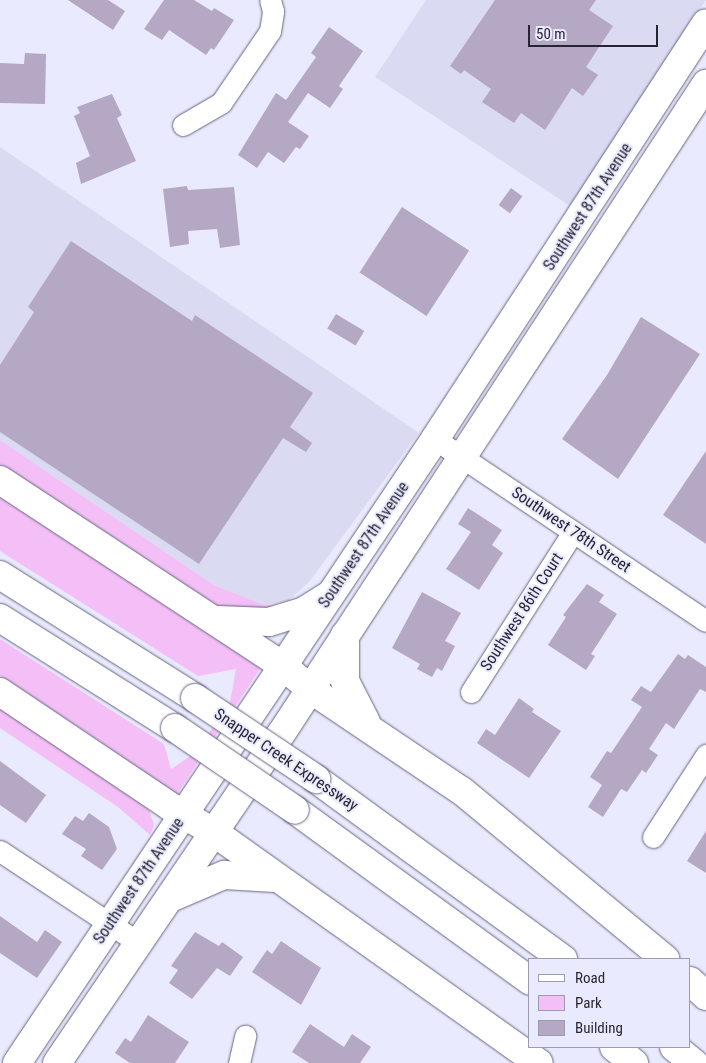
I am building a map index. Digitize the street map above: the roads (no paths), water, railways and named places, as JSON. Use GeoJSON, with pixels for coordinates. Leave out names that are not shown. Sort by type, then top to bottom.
{"type":"FeatureCollection","features":[{"type":"Feature","properties":{"kind":"main road","name":"Southwest 87th Avenue"},"geometry":{"type":"LineString","coordinates":[[17,1063],[435,439],[582,217],[706,23]]}},
{"type":"Feature","properties":{"kind":"main road","name":"Southwest 87th Avenue"},"geometry":{"type":"LineString","coordinates":[[57,1063],[215,833],[608,237],[706,84]]}},
{"type":"Feature","properties":{"kind":"main road"},"geometry":{"type":"LineString","coordinates":[[582,217],[608,237]]}},
{"type":"Feature","properties":{"kind":"main road"},"geometry":{"type":"LineString","coordinates":[[0,480],[283,666],[310,689],[366,724],[501,821],[664,958]]}},
{"type":"Feature","properties":{"kind":"main road","name":"Snapper Creek Expressway"},"geometry":{"type":"LineString","coordinates":[[0,575],[195,698],[316,779],[562,958]]}},
{"type":"Feature","properties":{"kind":"main road"},"geometry":{"type":"LineString","coordinates":[[212,618],[234,623],[268,622],[304,611],[330,595]]}},
{"type":"Feature","properties":{"kind":"main road"},"geometry":{"type":"LineString","coordinates":[[0,618],[175,728],[295,810],[528,980]]}},
{"type":"Feature","properties":{"kind":"main road"},"geometry":{"type":"LineString","coordinates":[[345,635],[345,681],[366,724]]}},
{"type":"Feature","properties":{"kind":"main road"},"geometry":{"type":"LineString","coordinates":[[0,692],[183,815],[215,833],[539,1063]]}},
{"type":"Feature","properties":{"kind":"main road"},"geometry":{"type":"LineString","coordinates":[[170,898],[224,875],[279,879]]}},
{"type":"Feature","properties":{"kind":"main road"},"geometry":{"type":"LineString","coordinates":[[691,982],[706,996]]}},
{"type":"Feature","properties":{"kind":"main road"},"geometry":{"type":"LineString","coordinates":[[615,1048],[634,1063]]}},
{"type":"Feature","properties":{"kind":"main road"},"geometry":{"type":"LineString","coordinates":[[675,1048],[694,1063]]}},
{"type":"Feature","properties":{"kind":"street"},"geometry":{"type":"LineString","coordinates":[[183,125],[221,103],[270,30],[273,17],[270,0]]}},
{"type":"Feature","properties":{"kind":"street","name":"Southwest 78th Street"},"geometry":{"type":"LineString","coordinates":[[435,439],[706,621]]}},
{"type":"Feature","properties":{"kind":"street","name":"Southwest 86th Court"},"geometry":{"type":"LineString","coordinates":[[471,692],[573,532]]}},
{"type":"Feature","properties":{"kind":"street"},"geometry":{"type":"LineString","coordinates":[[652,837],[706,755]]}},
{"type":"Feature","properties":{"kind":"street"},"geometry":{"type":"LineString","coordinates":[[0,851],[139,943]]}},
{"type":"Feature","properties":{"kind":"street"},"geometry":{"type":"LineString","coordinates":[[239,1063],[245,1036]]}}]}
